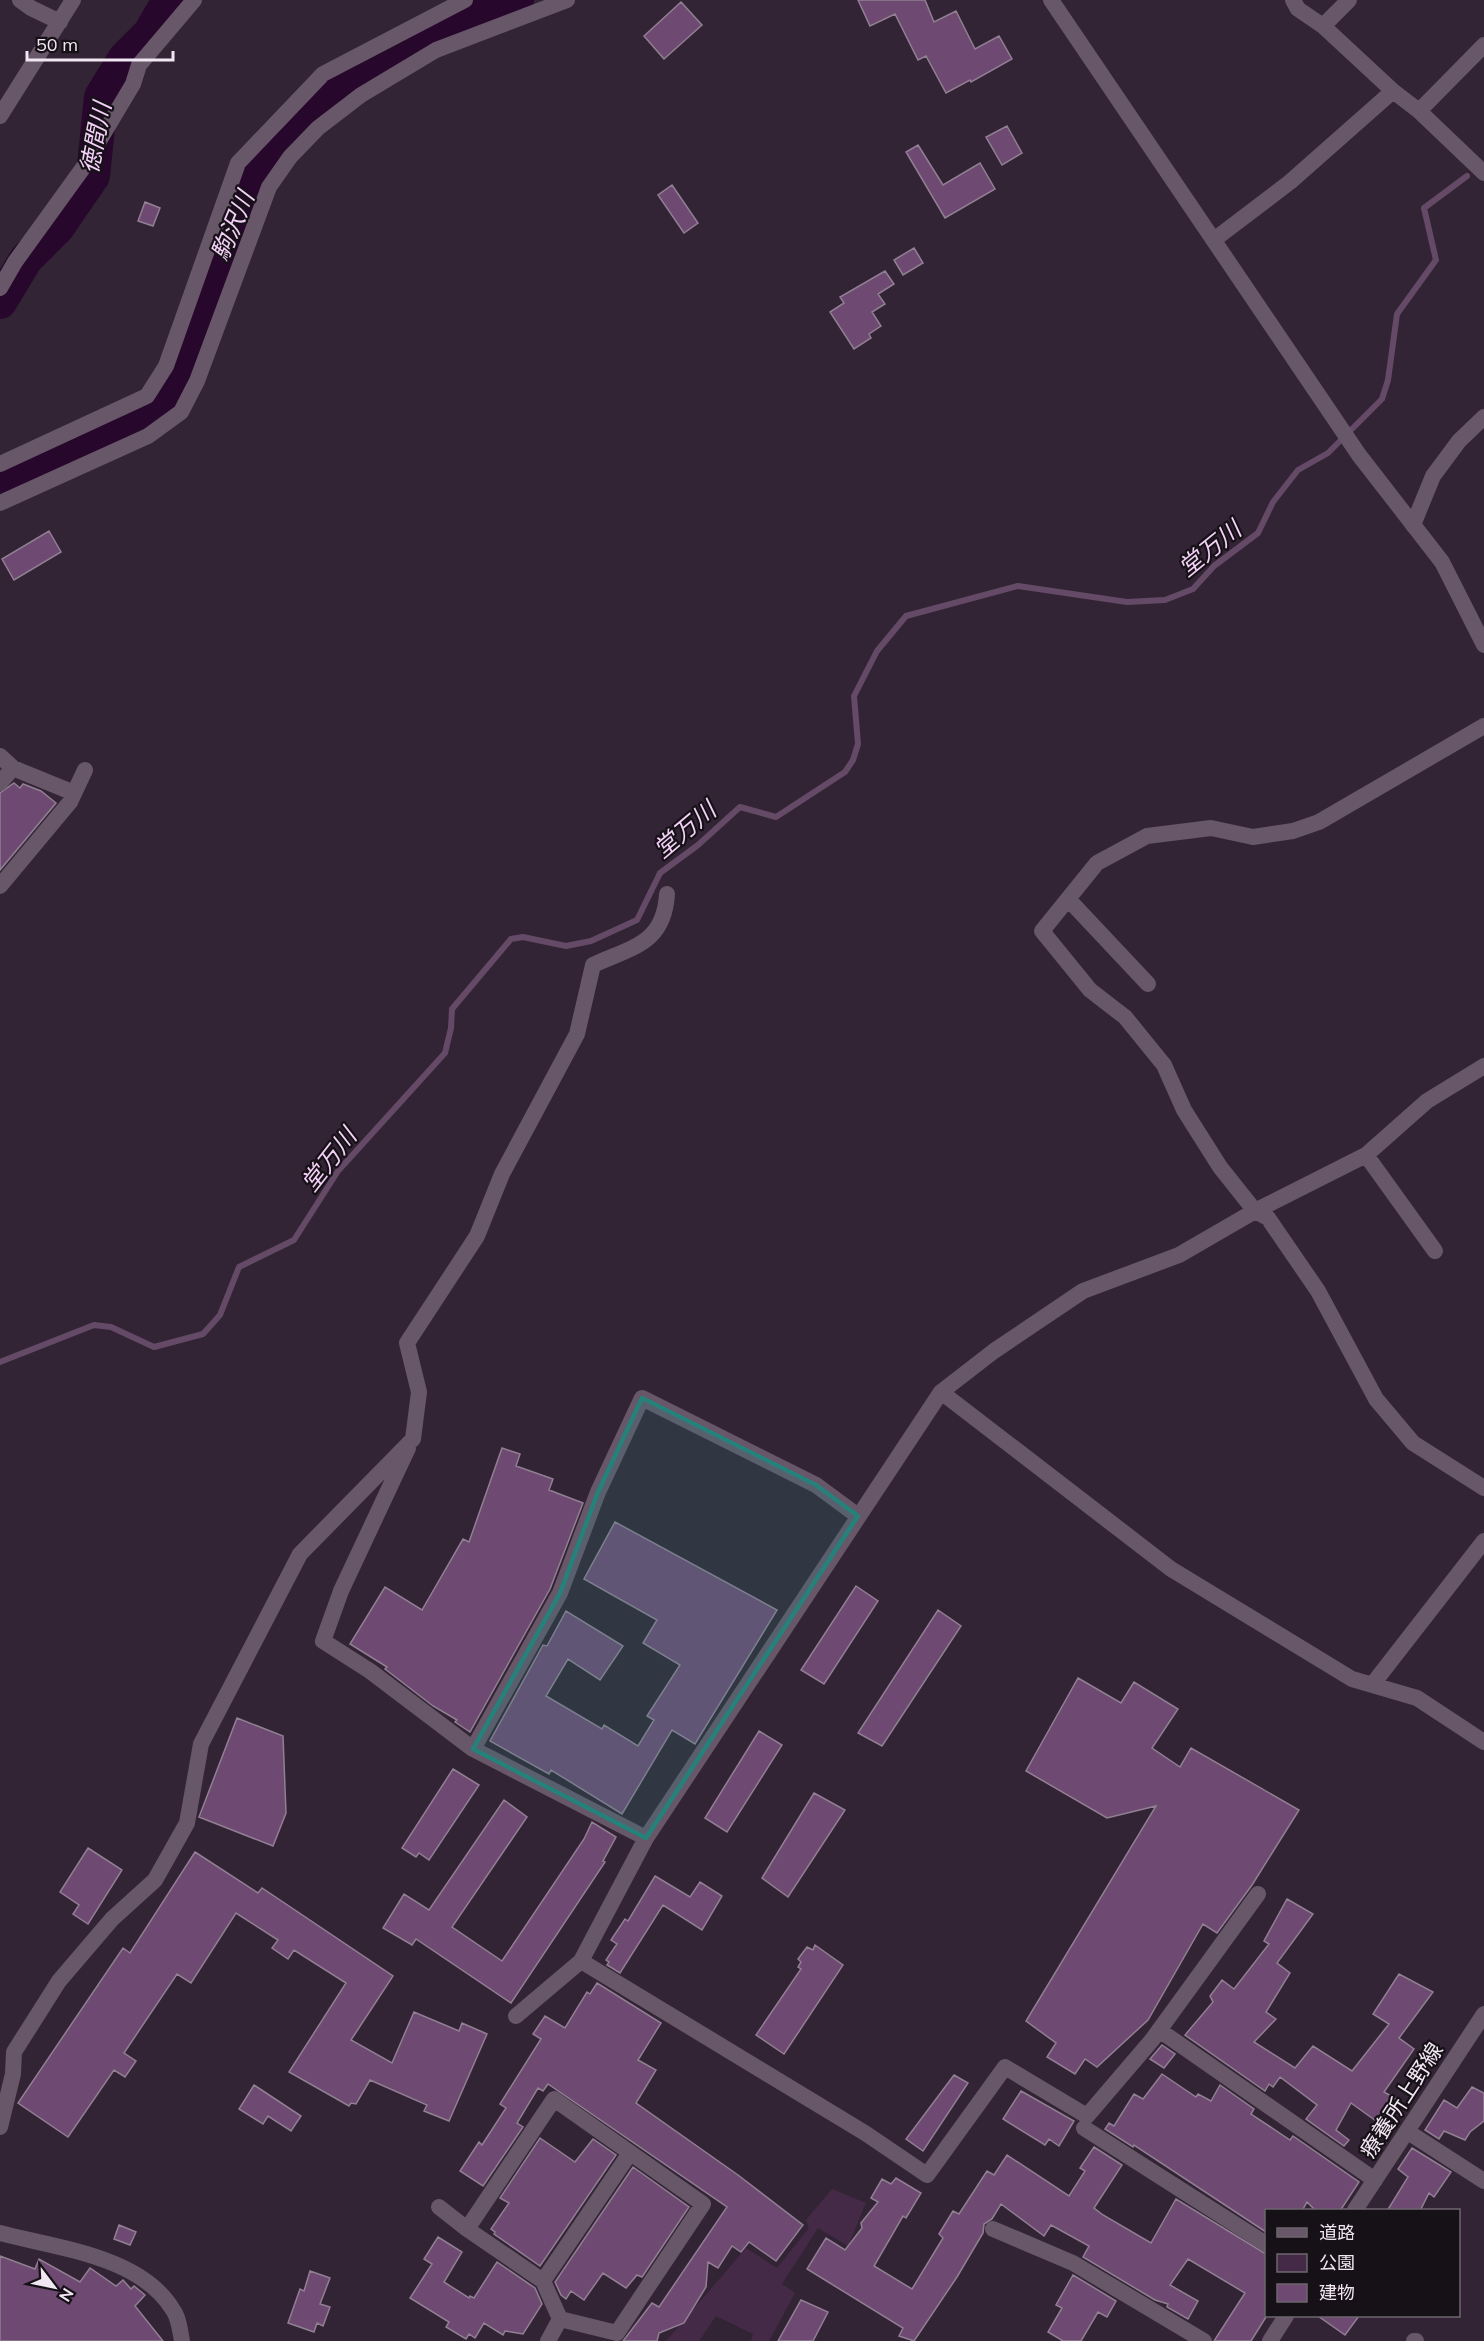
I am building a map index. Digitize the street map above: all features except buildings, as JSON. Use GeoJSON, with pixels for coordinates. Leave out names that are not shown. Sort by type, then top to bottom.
{"type":"FeatureCollection","features":[{"type":"Feature","properties":{"kind":"street"},"geometry":{"type":"LineString","coordinates":[[20,0],[60,22]]}},
{"type":"Feature","properties":{"kind":"street"},"geometry":{"type":"LineString","coordinates":[[0,116],[73,0]]}},
{"type":"Feature","properties":{"kind":"street"},"geometry":{"type":"LineString","coordinates":[[0,288],[15,262],[83,168],[133,84],[139,65],[194,0]]}},
{"type":"Feature","properties":{"kind":"street"},"geometry":{"type":"LineString","coordinates":[[0,464],[147,396],[166,366],[237,163],[323,74],[465,0]]}},
{"type":"Feature","properties":{"kind":"street"},"geometry":{"type":"LineString","coordinates":[[0,503],[148,436],[181,412],[196,381],[269,186],[290,157],[318,128],[361,95],[436,50],[567,0]]}},
{"type":"Feature","properties":{"kind":"street"},"geometry":{"type":"LineString","coordinates":[[1051,0],[1215,239],[1359,455],[1442,562],[1484,645]]}},
{"type":"Feature","properties":{"kind":"street"},"geometry":{"type":"LineString","coordinates":[[1293,0],[1298,9],[1323,27],[1393,91],[1419,111],[1484,173]]}},
{"type":"Feature","properties":{"kind":"street"},"geometry":{"type":"LineString","coordinates":[[1323,27],[1349,0]]}},
{"type":"Feature","properties":{"kind":"street"},"geometry":{"type":"LineString","coordinates":[[1419,111],[1484,45]]}},
{"type":"Feature","properties":{"kind":"street"},"geometry":{"type":"LineString","coordinates":[[1215,239],[1290,182],[1393,91]]}},
{"type":"Feature","properties":{"kind":"street"},"geometry":{"type":"LineString","coordinates":[[1413,525],[1433,476],[1459,441],[1484,417]]}},
{"type":"Feature","properties":{"kind":"street"},"geometry":{"type":"LineString","coordinates":[[1484,726],[1319,822],[1293,831],[1253,837],[1210,828],[1147,836],[1097,863],[1042,931],[1090,990],[1125,1017],[1164,1065],[1196,1129],[1220,1167],[1255,1211],[1268,1218],[1318,1291],[1376,1399],[1413,1443],[1460,1470],[1484,1488]]}},
{"type":"Feature","properties":{"kind":"street"},"geometry":{"type":"LineString","coordinates":[[0,756],[13,768],[74,793]]}},
{"type":"Feature","properties":{"kind":"street"},"geometry":{"type":"LineString","coordinates":[[0,783],[13,768]]}},
{"type":"Feature","properties":{"kind":"street"},"geometry":{"type":"LineString","coordinates":[[0,886],[74,793],[85,770]]}},
{"type":"Feature","properties":{"kind":"street"},"geometry":{"type":"LineString","coordinates":[[646,1838],[473,1749],[370,1671],[323,1641],[341,1591],[413,1439],[419,1392],[407,1343],[477,1236],[502,1174],[577,1034],[593,965],[651,939],[666,911],[667,894]]}},
{"type":"Feature","properties":{"kind":"street"},"geometry":{"type":"LineString","coordinates":[[1069,900],[1148,984]]}},
{"type":"Feature","properties":{"kind":"street"},"geometry":{"type":"LineString","coordinates":[[516,2016],[581,1961],[646,1838],[941,1392],[994,1351],[1083,1292],[1179,1255],[1255,1211],[1366,1155],[1427,1101],[1484,1066]]}},
{"type":"Feature","properties":{"kind":"street"},"geometry":{"type":"LineString","coordinates":[[1366,1155],[1435,1251]]}},
{"type":"Feature","properties":{"kind":"street"},"geometry":{"type":"LineString","coordinates":[[941,1392],[1171,1569],[1352,1679],[1417,1698],[1484,1742]]}},
{"type":"Feature","properties":{"kind":"street"},"geometry":{"type":"LineString","coordinates":[[473,1749],[560,1593],[598,1492],[642,1398],[816,1485],[858,1516]]}},
{"type":"Feature","properties":{"kind":"street"},"geometry":{"type":"LineString","coordinates":[[0,2127],[13,2074],[14,2052],[59,1981],[112,1919],[155,1880],[187,1823],[201,1744],[300,1554],[413,1439]]}},
{"type":"Feature","properties":{"kind":"street"},"geometry":{"type":"LineString","coordinates":[[1372,1685],[1484,1541]]}},
{"type":"Feature","properties":{"kind":"street"},"geometry":{"type":"LineString","coordinates":[[581,1961],[865,2133],[927,2175],[1005,2067],[1087,2116],[1158,2030],[1258,1894]]}},
{"type":"Feature","properties":{"kind":"street","name":"療養所上野線"},"geometry":{"type":"LineString","coordinates":[[1356,2209],[1479,2032],[1484,2014]]}},
{"type":"Feature","properties":{"kind":"street"},"geometry":{"type":"LineString","coordinates":[[1158,2030],[1375,2180]]}},
{"type":"Feature","properties":{"kind":"street"},"geometry":{"type":"LineString","coordinates":[[467,2229],[554,2099],[703,2204],[617,2333],[560,2319]]}},
{"type":"Feature","properties":{"kind":"street"},"geometry":{"type":"LineString","coordinates":[[1084,2128],[1265,2243]]}},
{"type":"Feature","properties":{"kind":"street"},"geometry":{"type":"LineString","coordinates":[[1408,2132],[1484,2181]]}},
{"type":"Feature","properties":{"kind":"street"},"geometry":{"type":"LineString","coordinates":[[543,2281],[630,2153]]}},
{"type":"Feature","properties":{"kind":"street"},"geometry":{"type":"LineString","coordinates":[[439,2206],[467,2229],[543,2281],[560,2319]]}},
{"type":"Feature","properties":{"kind":"street"},"geometry":{"type":"LineString","coordinates":[[993,2229],[1073,2263],[1204,2341]]}},
{"type":"Feature","properties":{"kind":"street"},"geometry":{"type":"LineString","coordinates":[[0,2233],[132,2270],[158,2291],[175,2311],[182,2341]]}},
{"type":"Feature","properties":{"kind":"street"},"geometry":{"type":"LineString","coordinates":[[1270,2341],[1285,2317]]}},
{"type":"Feature","properties":{"kind":"street"},"geometry":{"type":"LineString","coordinates":[[548,2341],[560,2319]]}},
{"type":"Feature","properties":{"kind":"highlighted area"},"geometry":{"type":"Polygon","coordinates":[[[642,1398],[816,1485],[858,1516],[646,1838],[473,1749],[560,1593],[598,1492],[642,1398]]]}},
{"type":"Feature","properties":{"kind":"green space"},"geometry":{"type":"Polygon","coordinates":[[[832,2189],[866,2203],[848,2246],[818,2228],[782,2284],[795,2293],[769,2341],[751,2341],[753,2334],[716,2316],[699,2341],[666,2341],[746,2248],[777,2268],[809,2228],[806,2220],[832,2189]]]}},
{"type":"Feature","properties":{"kind":"waterway","name":"徳間川"},"geometry":{"type":"LineString","coordinates":[[0,302],[26,259],[58,227],[93,176],[101,97],[125,58],[150,33],[169,0]]}},
{"type":"Feature","properties":{"kind":"waterway","name":"駒沢川"},"geometry":{"type":"LineString","coordinates":[[0,489],[75,445],[141,423],[182,373],[219,257],[262,158],[319,105],[371,68],[430,33],[517,0]]}},
{"type":"Feature","properties":{"kind":"waterway","name":"堂万川"},"geometry":{"type":"LineString","coordinates":[[0,1362],[94,1325],[111,1327],[154,1347],[203,1334],[220,1315],[239,1267],[294,1240],[338,1171],[445,1053],[451,1028],[452,1009],[511,939],[523,937],[566,946],[591,941],[637,920],[660,873],[698,845],[740,807],[776,817],[845,772],[853,760],[858,744],[854,696],[877,651],[906,616],[1018,586],[1127,602],[1165,600],[1193,589],[1214,566],[1258,533],[1273,502],[1298,470],[1328,453],[1382,399],[1388,380],[1397,314],[1436,260],[1424,208],[1467,176]]}}]}
